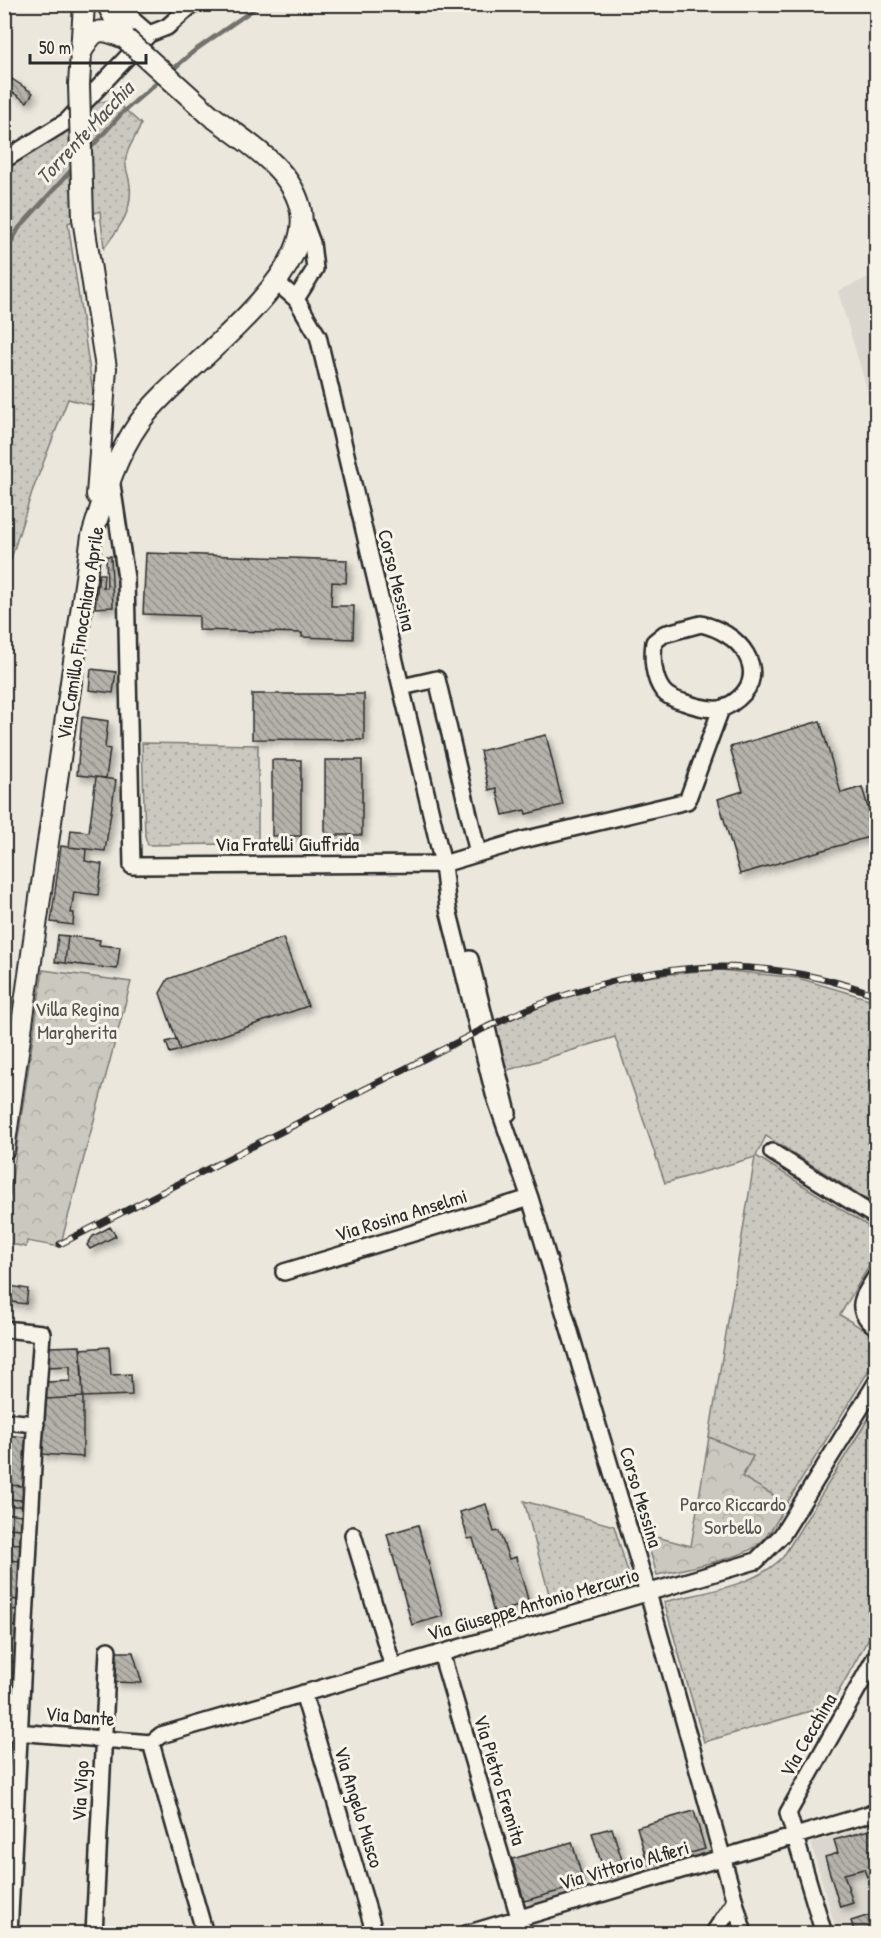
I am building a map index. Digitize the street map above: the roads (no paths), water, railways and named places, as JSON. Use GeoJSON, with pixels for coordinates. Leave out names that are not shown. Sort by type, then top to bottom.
{"type":"FeatureCollection","features":[{"type":"Feature","properties":{"kind":"main road"},"geometry":{"type":"LineString","coordinates":[[84,4],[79,57],[83,218],[106,368],[118,420],[122,425],[128,426],[140,422]]}},
{"type":"Feature","properties":{"kind":"main road"},"geometry":{"type":"LineString","coordinates":[[107,4],[126,39]]}},
{"type":"Feature","properties":{"kind":"main road"},"geometry":{"type":"LineString","coordinates":[[79,57],[91,36],[98,31],[108,30],[126,39],[209,114],[275,167],[296,196],[301,211]]}},
{"type":"Feature","properties":{"kind":"main road","name":"Via Camillo Finocchiaro Aprile"},"geometry":{"type":"LineString","coordinates":[[4,1149],[92,536],[124,445],[155,403],[238,326],[275,281],[295,248],[299,235],[301,211]]}},
{"type":"Feature","properties":{"kind":"main road"},"geometry":{"type":"LineString","coordinates":[[92,536],[103,428],[106,368]]}},
{"type":"Feature","properties":{"kind":"street"},"geometry":{"type":"LineString","coordinates":[[123,4],[134,21],[149,34]]}},
{"type":"Feature","properties":{"kind":"street"},"geometry":{"type":"LineString","coordinates":[[4,160],[67,121],[149,34],[167,27],[194,4]]}},
{"type":"Feature","properties":{"kind":"street"},"geometry":{"type":"LineString","coordinates":[[275,281],[296,298],[315,269],[312,243],[301,211]]}},
{"type":"Feature","properties":{"kind":"street","name":"Corso Messina"},"geometry":{"type":"LineString","coordinates":[[296,298],[318,336],[444,870],[448,909],[477,1033],[494,1094],[515,1149],[530,1198],[648,1593],[744,1934]]}},
{"type":"Feature","properties":{"kind":"street","name":"Via Fratelli Giuffrida"},"geometry":{"type":"LineString","coordinates":[[111,478],[126,578],[132,866],[444,870],[478,853],[687,801],[721,709]]}},
{"type":"Feature","properties":{"kind":"street"},"geometry":{"type":"LineString","coordinates":[[701,624],[714,627],[726,634],[745,652],[752,667],[751,683],[744,696],[721,709],[699,708],[663,693],[652,655],[654,642],[664,634],[701,624]]}},
{"type":"Feature","properties":{"kind":"street"},"geometry":{"type":"LineString","coordinates":[[402,687],[436,679],[478,853]]}},
{"type":"Feature","properties":{"kind":"street"},"geometry":{"type":"LineString","coordinates":[[772,1152],[876,1217]]}},
{"type":"Feature","properties":{"kind":"street","name":"Via Rosina Anselmi"},"geometry":{"type":"LineString","coordinates":[[284,1272],[530,1198]]}},
{"type":"Feature","properties":{"kind":"street"},"geometry":{"type":"LineString","coordinates":[[876,1276],[861,1302],[862,1314],[876,1327]]}},
{"type":"Feature","properties":{"kind":"street"},"geometry":{"type":"LineString","coordinates":[[4,1329],[42,1333],[12,1731],[9,1934]]}},
{"type":"Feature","properties":{"kind":"street","name":"Via Giuseppe Antonio Mercurio"},"geometry":{"type":"LineString","coordinates":[[151,1743],[161,1735],[744,1567],[756,1561],[775,1545],[876,1383]]}},
{"type":"Feature","properties":{"kind":"street"},"geometry":{"type":"LineString","coordinates":[[4,1421],[36,1425]]}},
{"type":"Feature","properties":{"kind":"street"},"geometry":{"type":"LineString","coordinates":[[353,1535],[393,1667]]}},
{"type":"Feature","properties":{"kind":"street","name":"Via Vigo"},"geometry":{"type":"LineString","coordinates":[[94,1934],[108,1650]]}},
{"type":"Feature","properties":{"kind":"street","name":"Via Pietro Eremita"},"geometry":{"type":"LineString","coordinates":[[441,1653],[524,1934]]}},
{"type":"Feature","properties":{"kind":"street","name":"Via Cecchina"},"geometry":{"type":"LineString","coordinates":[[824,1934],[788,1813],[876,1656]]}},
{"type":"Feature","properties":{"kind":"street","name":"Via Angelo Musco"},"geometry":{"type":"LineString","coordinates":[[303,1693],[375,1934]]}},
{"type":"Feature","properties":{"kind":"street","name":"Via Dante"},"geometry":{"type":"LineString","coordinates":[[12,1731],[151,1743]]}},
{"type":"Feature","properties":{"kind":"street"},"geometry":{"type":"LineString","coordinates":[[151,1743],[206,1934]]}},
{"type":"Feature","properties":{"kind":"street","name":"Via Vittorio Alfieri"},"geometry":{"type":"LineString","coordinates":[[466,1934],[876,1812]]}},
{"type":"Feature","properties":{"kind":"street"},"geometry":{"type":"LineString","coordinates":[[713,1934],[735,1900]]}},
{"type":"Feature","properties":{"kind":"waterway","name":"Torrente Macchia"},"geometry":{"type":"LineString","coordinates":[[170,72],[194,51],[261,4]]}},
{"type":"Feature","properties":{"kind":"waterway","name":"Torrente Macchia"},"geometry":{"type":"LineString","coordinates":[[88,151],[123,112],[161,79]]}},
{"type":"Feature","properties":{"kind":"waterway","name":"Torrente Macchia"},"geometry":{"type":"LineString","coordinates":[[4,255],[19,228],[75,166]]}},
{"type":"Feature","properties":{"kind":"railway"},"geometry":{"type":"LineString","coordinates":[[60,1244],[487,1027],[535,1006],[583,989],[631,977],[679,969],[727,967],[776,970],[825,980],[876,995]]}},
{"type":"Feature","properties":{"kind":"park label","name":"Villa Regina Margherita"},"geometry":{"type":"Point","coordinates":[77,1020]}},
{"type":"Feature","properties":{"kind":"park label","name":"Parco Riccardo Sorbello"},"geometry":{"type":"Point","coordinates":[733,1516]}}]}
